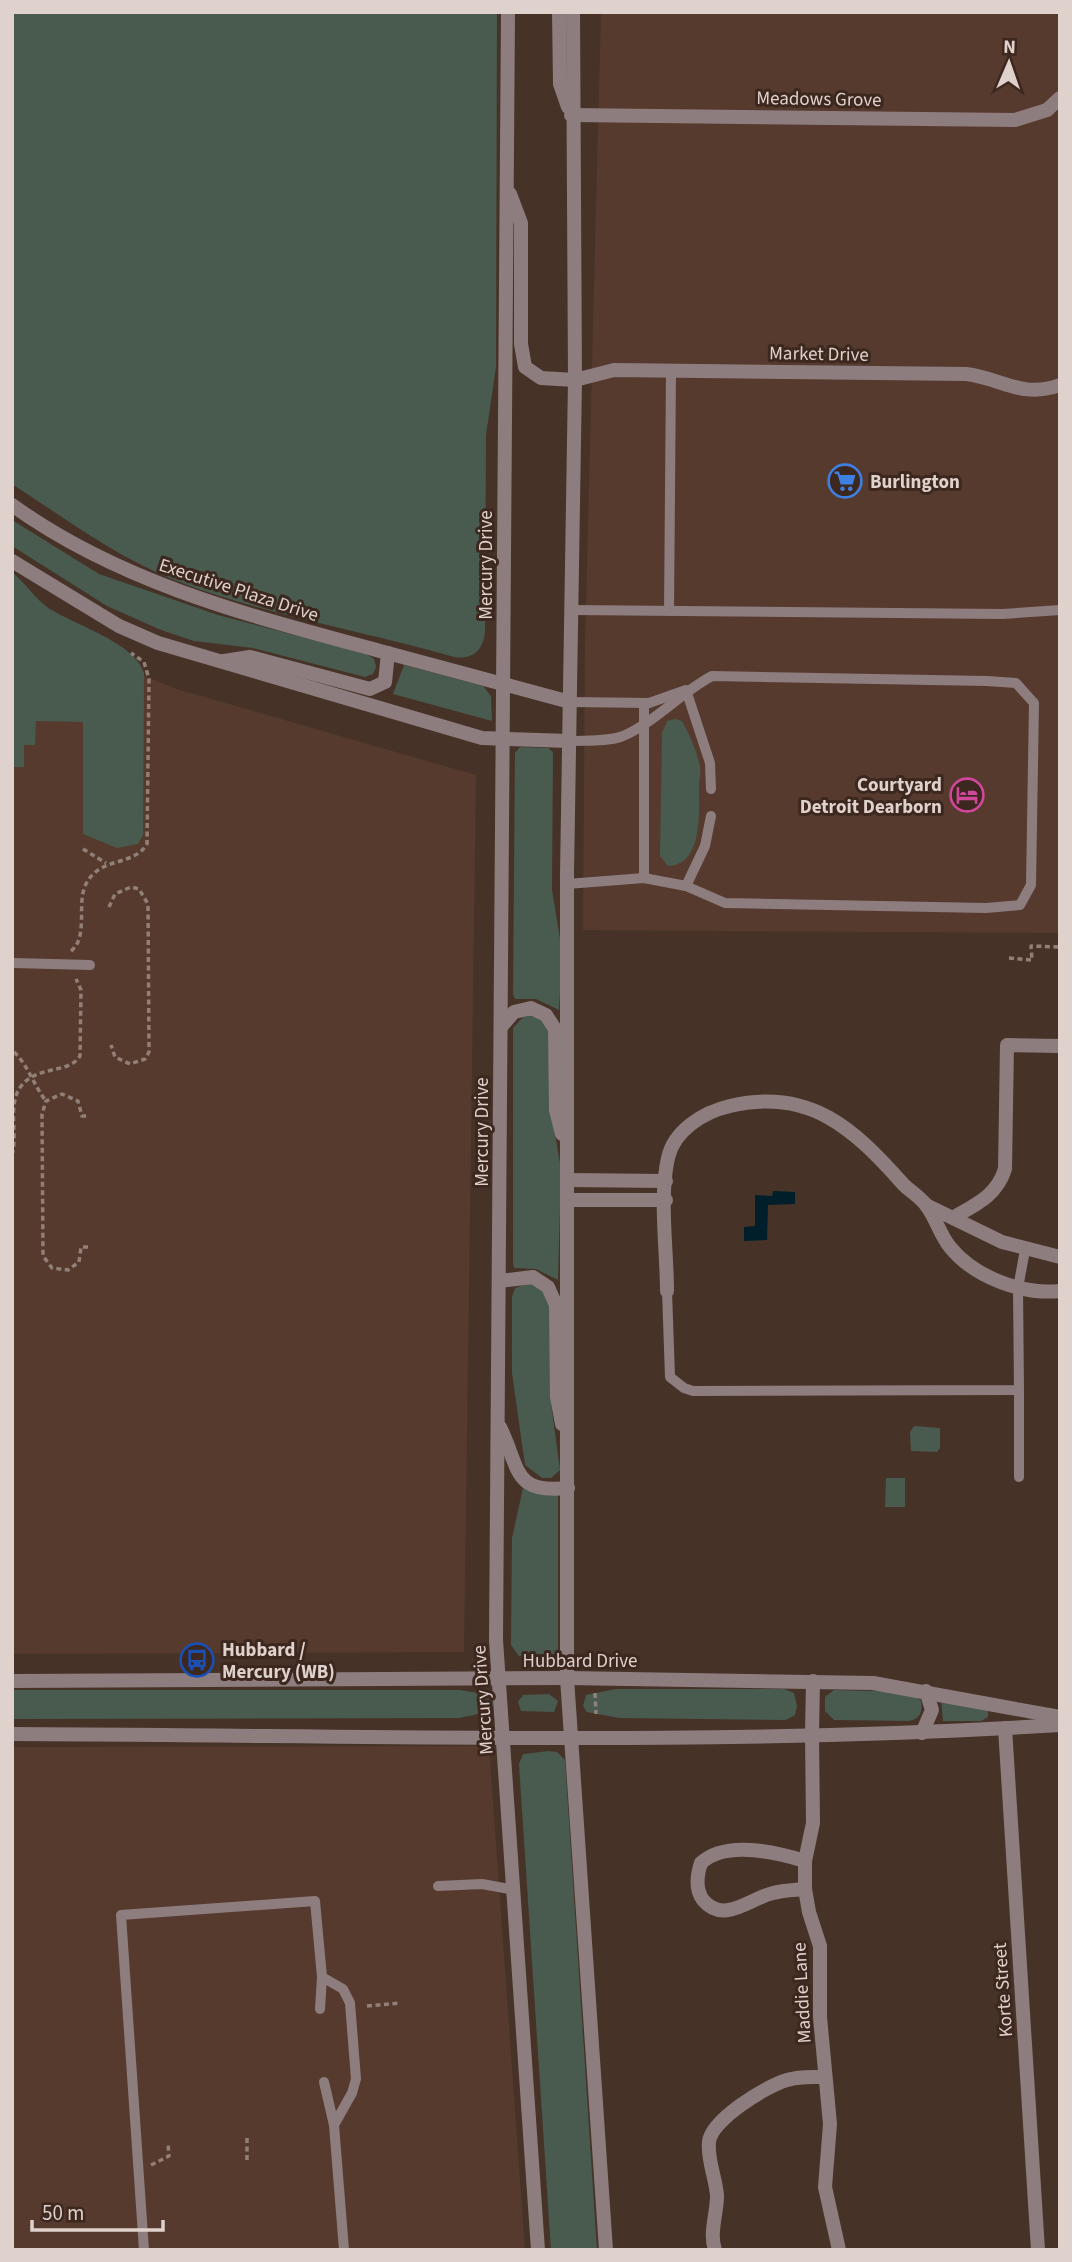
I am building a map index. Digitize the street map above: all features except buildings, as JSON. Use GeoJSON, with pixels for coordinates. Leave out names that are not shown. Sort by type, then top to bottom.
{"type":"FeatureCollection","features":[{"type":"Feature","properties":{"kind":"street","name":"Mercury Drive"},"geometry":{"type":"LineString","coordinates":[[508,12],[498,1679],[505,1737],[538,2250]]}},
{"type":"Feature","properties":{"kind":"street"},"geometry":{"type":"LineString","coordinates":[[559,12],[560,84],[571,115]]}},
{"type":"Feature","properties":{"kind":"street"},"geometry":{"type":"LineString","coordinates":[[573,12],[571,115],[575,380],[567,884],[567,1678],[606,2250]]}},
{"type":"Feature","properties":{"kind":"street","name":"Meadows Grove"},"geometry":{"type":"LineString","coordinates":[[571,115],[1015,120],[1038,114],[1060,98]]}},
{"type":"Feature","properties":{"kind":"street","name":"Market Drive"},"geometry":{"type":"LineString","coordinates":[[507,187],[521,223],[521,344],[525,367],[541,378],[575,380],[614,370],[965,374],[979,375],[1017,390],[1035,391],[1060,385]]}},
{"type":"Feature","properties":{"kind":"street","name":"Executive Plaza Drive"},"geometry":{"type":"LineString","coordinates":[[12,505],[79,546],[183,595],[284,626],[570,702]]}},
{"type":"Feature","properties":{"kind":"street"},"geometry":{"type":"LineString","coordinates":[[12,561],[119,626],[158,643],[482,738],[569,741]]}},
{"type":"Feature","properties":{"kind":"street"},"geometry":{"type":"LineString","coordinates":[[219,662],[250,657],[370,689],[385,682],[388,653]]}},
{"type":"Feature","properties":{"kind":"street"},"geometry":{"type":"LineString","coordinates":[[501,1027],[514,1012],[531,1008],[546,1015],[555,1029],[556,1110],[568,1160]]}},
{"type":"Feature","properties":{"kind":"street"},"geometry":{"type":"LineString","coordinates":[[954,1217],[988,1197],[1000,1185],[1005,1169],[1007,1045],[1060,1046]]}},
{"type":"Feature","properties":{"kind":"street"},"geometry":{"type":"LineString","coordinates":[[667,1291],[668,1157],[681,1134],[696,1120],[714,1110],[737,1104],[795,1105],[825,1114],[848,1127],[926,1205],[950,1247],[974,1268],[1018,1288],[1060,1291]]}},
{"type":"Feature","properties":{"kind":"street"},"geometry":{"type":"LineString","coordinates":[[569,1180],[666,1181]]}},
{"type":"Feature","properties":{"kind":"street"},"geometry":{"type":"LineString","coordinates":[[569,1200],[666,1200]]}},
{"type":"Feature","properties":{"kind":"street"},"geometry":{"type":"LineString","coordinates":[[926,1205],[1002,1242],[1060,1257]]}},
{"type":"Feature","properties":{"kind":"street"},"geometry":{"type":"LineString","coordinates":[[499,1281],[533,1277],[548,1287],[556,1305],[557,1397],[568,1460]]}},
{"type":"Feature","properties":{"kind":"street"},"geometry":{"type":"LineString","coordinates":[[498,1422],[517,1471],[528,1485],[542,1491],[568,1488]]}},
{"type":"Feature","properties":{"kind":"street","name":"Hubbard Drive"},"geometry":{"type":"LineString","coordinates":[[12,1681],[567,1678],[873,1683],[1060,1717]]}},
{"type":"Feature","properties":{"kind":"street","name":"Maddie Lane"},"geometry":{"type":"LineString","coordinates":[[813,1681],[813,1823],[805,1861],[805,1889],[820,1946],[825,2077],[830,2124],[825,2187],[839,2250]]}},
{"type":"Feature","properties":{"kind":"street"},"geometry":{"type":"LineString","coordinates":[[922,1732],[932,1710],[926,1691]]}},
{"type":"Feature","properties":{"kind":"street"},"geometry":{"type":"LineString","coordinates":[[12,1734],[573,1737],[922,1732],[1060,1725]]}},
{"type":"Feature","properties":{"kind":"street","name":"Korte Street"},"geometry":{"type":"LineString","coordinates":[[1005,1728],[1038,2250]]}},
{"type":"Feature","properties":{"kind":"street"},"geometry":{"type":"LineString","coordinates":[[805,1861],[770,1852],[719,1852],[701,1863],[698,1885],[701,1897],[708,1905],[728,1910],[772,1893],[805,1889]]}},
{"type":"Feature","properties":{"kind":"street"},"geometry":{"type":"LineString","coordinates":[[715,2250],[713,2231],[716,2186],[709,2141],[713,2129],[723,2118],[777,2084],[796,2078],[825,2077]]}},
{"type":"Feature","properties":{"kind":"lane"},"geometry":{"type":"LineString","coordinates":[[669,611],[671,371]]}},
{"type":"Feature","properties":{"kind":"lane"},"geometry":{"type":"LineString","coordinates":[[571,610],[1003,614],[1060,610]]}},
{"type":"Feature","properties":{"kind":"lane"},"geometry":{"type":"LineString","coordinates":[[567,884],[645,878],[686,886],[726,903],[986,908],[1020,905],[1031,885],[1034,703],[1016,683],[712,676],[686,690],[644,703],[570,702]]}},
{"type":"Feature","properties":{"kind":"lane"},"geometry":{"type":"LineString","coordinates":[[569,741],[621,737],[659,715],[686,690]]}},
{"type":"Feature","properties":{"kind":"lane"},"geometry":{"type":"LineString","coordinates":[[686,690],[710,763],[710,789]]}},
{"type":"Feature","properties":{"kind":"lane"},"geometry":{"type":"LineString","coordinates":[[644,703],[645,878]]}},
{"type":"Feature","properties":{"kind":"lane"},"geometry":{"type":"LineString","coordinates":[[686,886],[705,846],[711,816]]}},
{"type":"Feature","properties":{"kind":"lane"},"geometry":{"type":"LineString","coordinates":[[15,963],[90,965]]}},
{"type":"Feature","properties":{"kind":"lane"},"geometry":{"type":"LineString","coordinates":[[1019,1477],[1018,1288],[1025,1250]]}},
{"type":"Feature","properties":{"kind":"lane"},"geometry":{"type":"LineString","coordinates":[[667,1291],[670,1377],[684,1388],[693,1391],[1019,1390]]}},
{"type":"Feature","properties":{"kind":"lane"},"geometry":{"type":"LineString","coordinates":[[439,1886],[482,1884],[514,1890]]}},
{"type":"Feature","properties":{"kind":"lane"},"geometry":{"type":"LineString","coordinates":[[144,2250],[121,1915],[315,1902],[322,1978],[320,2009]]}},
{"type":"Feature","properties":{"kind":"lane"},"geometry":{"type":"LineString","coordinates":[[322,1978],[343,1989],[350,2003],[356,2079],[352,2093],[334,2125]]}},
{"type":"Feature","properties":{"kind":"lane"},"geometry":{"type":"LineString","coordinates":[[324,2082],[334,2125],[344,2250]]}},
{"type":"Feature","properties":{"kind":"path"},"geometry":{"type":"LineString","coordinates":[[68,952],[74,950],[80,939],[83,890],[93,874],[106,863],[141,853],[147,844],[149,679],[144,662],[131,653]]}},
{"type":"Feature","properties":{"kind":"path"},"geometry":{"type":"LineString","coordinates":[[83,849],[106,863]]}},
{"type":"Feature","properties":{"kind":"path"},"geometry":{"type":"LineString","coordinates":[[109,907],[110,900],[121,889],[139,890],[145,896],[150,1043],[145,1059],[137,1063],[122,1063],[111,1051],[111,1045]]}},
{"type":"Feature","properties":{"kind":"path"},"geometry":{"type":"LineString","coordinates":[[1009,958],[1032,960],[1031,946],[1060,947]]}},
{"type":"Feature","properties":{"kind":"path"},"geometry":{"type":"LineString","coordinates":[[12,1155],[18,1091],[29,1078],[44,1070],[69,1066],[80,1056],[81,990],[72,976]]}},
{"type":"Feature","properties":{"kind":"path"},"geometry":{"type":"LineString","coordinates":[[14,1052],[46,1101]]}},
{"type":"Feature","properties":{"kind":"path"},"geometry":{"type":"LineString","coordinates":[[88,1247],[80,1247],[79,1262],[68,1270],[52,1268],[43,1256],[42,1114],[46,1101],[62,1094],[70,1095],[78,1101],[82,1116],[89,1116]]}},
{"type":"Feature","properties":{"kind":"path"},"geometry":{"type":"LineString","coordinates":[[595,1693],[596,1714]]}},
{"type":"Feature","properties":{"kind":"path"},"geometry":{"type":"LineString","coordinates":[[367,2006],[400,2003]]}},
{"type":"Feature","properties":{"kind":"path"},"geometry":{"type":"LineString","coordinates":[[247,2138],[247,2162]]}},
{"type":"Feature","properties":{"kind":"path"},"geometry":{"type":"LineString","coordinates":[[139,2170],[169,2156],[167,2143]]}},
{"type":"Feature","properties":{"kind":"shaded area"},"geometry":{"type":"Polygon","coordinates":[[[601,12],[1060,12],[1060,933],[583,930],[585,644],[601,12]]]}},
{"type":"Feature","properties":{"kind":"shaded area"},"geometry":{"type":"Polygon","coordinates":[[[12,583],[136,673],[180,690],[476,775],[464,1652],[12,1654],[12,583]]]}},
{"type":"Feature","properties":{"kind":"shaded area"},"geometry":{"type":"Polygon","coordinates":[[[489,1746],[525,2250],[12,2250],[12,1747],[489,1746]]]}},
{"type":"Feature","properties":{"kind":"green space"},"geometry":{"type":"Polygon","coordinates":[[[12,12],[497,12],[496,367],[486,435],[485,632],[482,644],[472,655],[454,657],[272,611],[201,590],[126,557],[12,484],[12,12]]]}},
{"type":"Feature","properties":{"kind":"green space"},"geometry":{"type":"Polygon","coordinates":[[[12,520],[99,574],[218,615],[367,654],[374,659],[376,667],[373,674],[365,677],[253,648],[194,641],[161,630],[107,606],[12,546],[12,520]]]}},
{"type":"Feature","properties":{"kind":"green space"},"geometry":{"type":"Polygon","coordinates":[[[12,572],[47,607],[129,652],[144,673],[143,835],[138,844],[117,848],[83,834],[83,722],[36,721],[35,745],[24,745],[24,767],[14,767],[12,790],[12,572]]]}},
{"type":"Feature","properties":{"kind":"green space"},"geometry":{"type":"Polygon","coordinates":[[[404,665],[483,686],[491,696],[492,721],[393,694],[404,665]]]}},
{"type":"Feature","properties":{"kind":"green space"},"geometry":{"type":"Polygon","coordinates":[[[667,721],[682,721],[699,761],[699,810],[697,836],[688,857],[668,866],[660,856],[662,733],[667,721]]]}},
{"type":"Feature","properties":{"kind":"green space"},"geometry":{"type":"Polygon","coordinates":[[[520,747],[548,748],[553,752],[552,890],[562,951],[559,1010],[536,999],[515,999],[513,994],[515,753],[520,747]]]}},
{"type":"Feature","properties":{"kind":"green space"},"geometry":{"type":"Polygon","coordinates":[[[525,1015],[544,1019],[550,1030],[552,1117],[561,1169],[558,1280],[536,1269],[514,1268],[513,1263],[513,1028],[525,1015]]]}},
{"type":"Feature","properties":{"kind":"green space"},"geometry":{"type":"Polygon","coordinates":[[[531,1282],[541,1286],[550,1307],[550,1396],[560,1470],[551,1478],[542,1478],[525,1465],[512,1373],[512,1297],[515,1288],[531,1282]]]}},
{"type":"Feature","properties":{"kind":"green space"},"geometry":{"type":"Polygon","coordinates":[[[914,1426],[940,1428],[940,1448],[937,1452],[911,1451],[910,1432],[914,1426]]]}},
{"type":"Feature","properties":{"kind":"green space"},"geometry":{"type":"Polygon","coordinates":[[[886,1478],[905,1478],[905,1507],[885,1507],[886,1478]]]}},
{"type":"Feature","properties":{"kind":"green space"},"geometry":{"type":"Polygon","coordinates":[[[523,1488],[557,1493],[558,1496],[558,1647],[557,1653],[550,1656],[519,1656],[511,1645],[512,1538],[523,1488]]]}},
{"type":"Feature","properties":{"kind":"green space"},"geometry":{"type":"Polygon","coordinates":[[[616,1689],[784,1689],[794,1693],[797,1706],[795,1715],[786,1720],[619,1718],[587,1712],[583,1706],[586,1695],[616,1689]]]}},
{"type":"Feature","properties":{"kind":"green space"},"geometry":{"type":"Polygon","coordinates":[[[12,1690],[460,1690],[490,1695],[494,1704],[489,1712],[459,1718],[12,1719],[12,1690]]]}},
{"type":"Feature","properties":{"kind":"green space"},"geometry":{"type":"Polygon","coordinates":[[[834,1690],[911,1692],[921,1701],[922,1708],[916,1718],[909,1721],[834,1720],[825,1711],[825,1697],[834,1690]]]}},
{"type":"Feature","properties":{"kind":"green space"},"geometry":{"type":"Polygon","coordinates":[[[549,1694],[558,1701],[554,1712],[521,1711],[518,1702],[523,1695],[549,1694]]]}},
{"type":"Feature","properties":{"kind":"green space"},"geometry":{"type":"Polygon","coordinates":[[[941,1698],[988,1710],[988,1717],[981,1721],[943,1721],[941,1698]]]}},
{"type":"Feature","properties":{"kind":"green space"},"geometry":{"type":"Polygon","coordinates":[[[557,1752],[565,1760],[597,2250],[551,2250],[519,1764],[523,1754],[557,1752]]]}},
{"type":"Feature","properties":{"kind":"water"},"geometry":{"type":"Polygon","coordinates":[[[773,1191],[795,1192],[795,1204],[768,1205],[767,1240],[744,1241],[744,1227],[755,1226],[755,1195],[772,1196],[773,1191]]]}},
{"type":"Feature","properties":{"kind":"place","name":"Burlington"},"geometry":{"type":"Point","coordinates":[845,481]}},
{"type":"Feature","properties":{"kind":"place","name":"Courtyard Detroit Dearborn"},"geometry":{"type":"Point","coordinates":[967,795]}},
{"type":"Feature","properties":{"kind":"place","name":"Hubbard / Mercury (WB)"},"geometry":{"type":"Point","coordinates":[197,1660]}}]}
